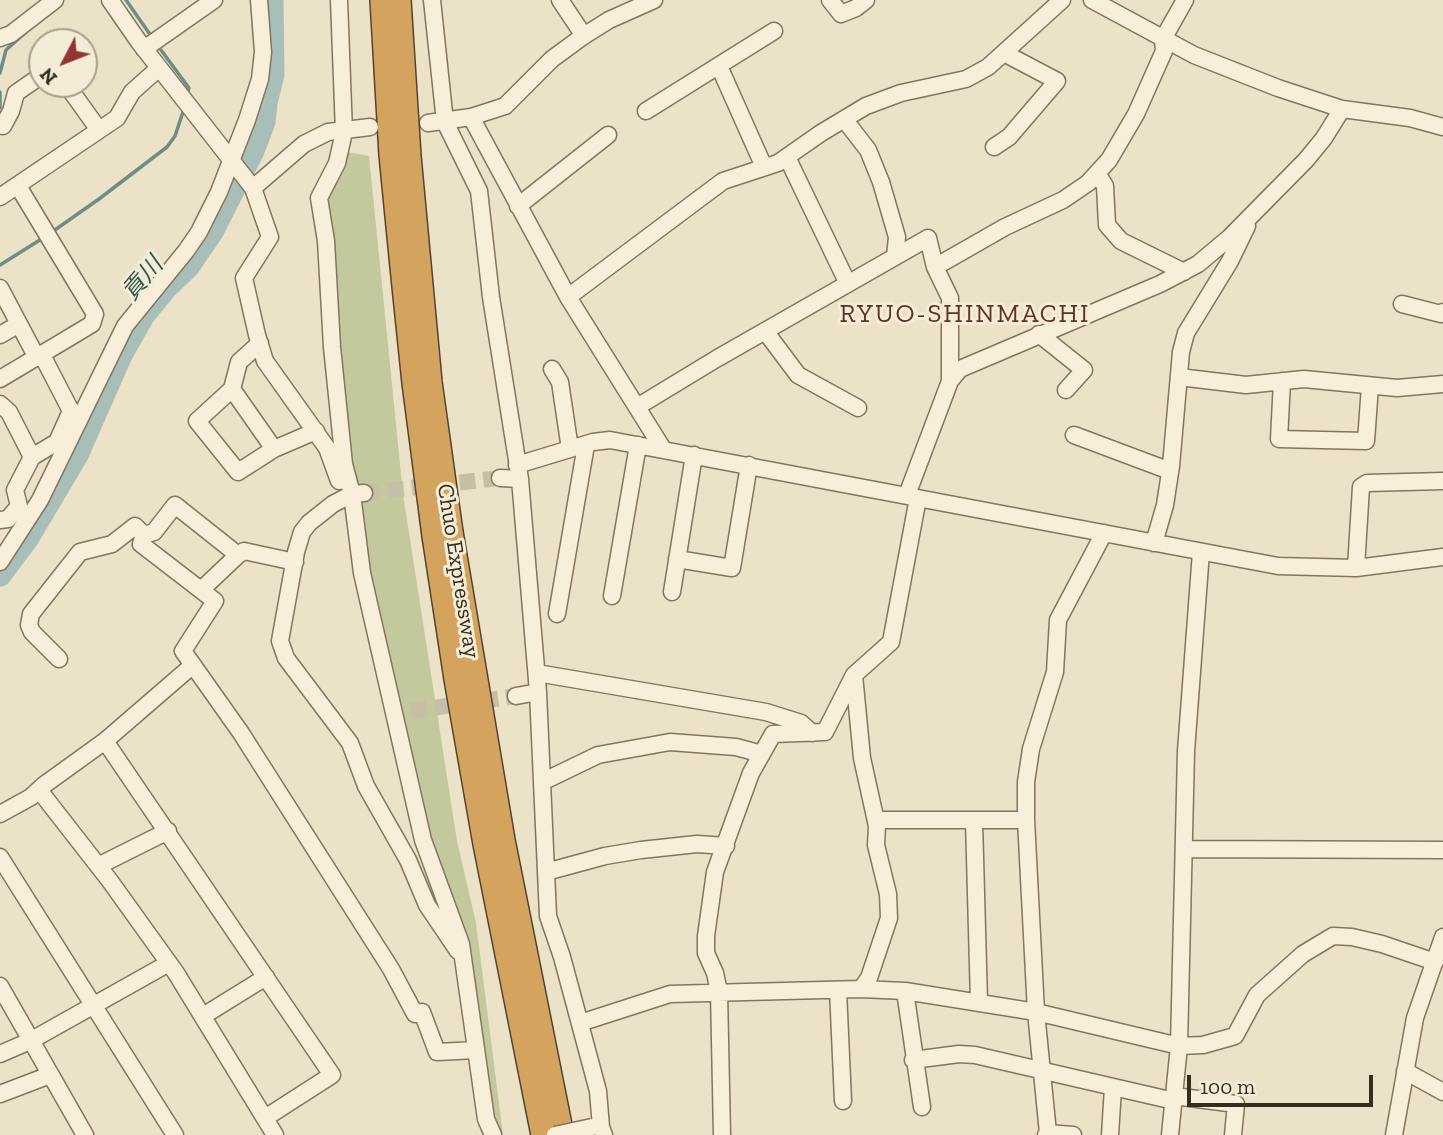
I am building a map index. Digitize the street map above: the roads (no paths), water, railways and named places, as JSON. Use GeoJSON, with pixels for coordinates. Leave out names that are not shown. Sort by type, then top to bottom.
{"type":"FeatureCollection","features":[{"type":"Feature","properties":{"kind":"highway","name":"Chuo Expressway"},"geometry":{"type":"LineString","coordinates":[[382,0],[391,155],[431,510],[456,680],[526,1058],[543,1135]]}},
{"type":"Feature","properties":{"kind":"highway","name":"Chuo Expressway"},"geometry":{"type":"LineString","coordinates":[[399,0],[409,156],[430,382],[475,678],[533,994],[562,1135]]}},
{"type":"Feature","properties":{"kind":"highway"},"geometry":{"type":"LineString","coordinates":[[533,994],[592,1131]]}},
{"type":"Feature","properties":{"kind":"highway"},"geometry":{"type":"LineString","coordinates":[[526,1058],[536,1135]]}},
{"type":"Feature","properties":{"kind":"street"},"geometry":{"type":"LineString","coordinates":[[0,38],[11,34],[55,0]]}},
{"type":"Feature","properties":{"kind":"street"},"geometry":{"type":"LineString","coordinates":[[110,0],[144,49],[253,188],[270,237],[244,278],[265,361],[327,447],[353,495]]}},
{"type":"Feature","properties":{"kind":"street"},"geometry":{"type":"LineString","coordinates":[[144,49],[214,0]]}},
{"type":"Feature","properties":{"kind":"street"},"geometry":{"type":"LineString","coordinates":[[0,562],[40,500],[125,326],[199,232],[231,163],[260,79],[263,52],[259,0]]}},
{"type":"Feature","properties":{"kind":"street"},"geometry":{"type":"LineString","coordinates":[[339,0],[344,129],[337,163],[319,198],[319,207],[326,241],[332,347],[344,464],[353,495],[362,573],[423,839],[461,944],[486,1119],[493,1135]]}},
{"type":"Feature","properties":{"kind":"street"},"geometry":{"type":"LineString","coordinates":[[432,0],[436,122],[479,191],[491,297],[519,472],[537,673],[548,916],[562,957],[598,1091],[592,1131],[555,1135]]}},
{"type":"Feature","properties":{"kind":"street"},"geometry":{"type":"LineString","coordinates":[[560,0],[584,36]]}},
{"type":"Feature","properties":{"kind":"street"},"geometry":{"type":"LineString","coordinates":[[436,122],[488,114],[505,106],[552,60],[584,36],[609,20],[654,0]]}},
{"type":"Feature","properties":{"kind":"street"},"geometry":{"type":"LineString","coordinates":[[830,0],[841,13],[856,8],[866,0]]}},
{"type":"Feature","properties":{"kind":"street"},"geometry":{"type":"LineString","coordinates":[[568,297],[723,181],[778,163],[866,106],[901,93],[966,79],[988,67],[1062,0]]}},
{"type":"Feature","properties":{"kind":"street"},"geometry":{"type":"LineString","coordinates":[[1092,0],[1194,55],[1254,79],[1342,109],[1410,118],[1443,127]]}},
{"type":"Feature","properties":{"kind":"street"},"geometry":{"type":"LineString","coordinates":[[935,267],[1005,226],[1063,200],[1088,183],[1109,160],[1136,114],[1164,51],[1163,39],[1185,0]]}},
{"type":"Feature","properties":{"kind":"street"},"geometry":{"type":"LineString","coordinates":[[646,111],[774,31]]}},
{"type":"Feature","properties":{"kind":"street"},"geometry":{"type":"LineString","coordinates":[[994,147],[1009,137],[1057,80],[1004,52]]}},
{"type":"Feature","properties":{"kind":"street"},"geometry":{"type":"LineString","coordinates":[[719,66],[764,167]]}},
{"type":"Feature","properties":{"kind":"street"},"geometry":{"type":"LineString","coordinates":[[0,197],[117,118],[132,92],[159,68]]}},
{"type":"Feature","properties":{"kind":"street"},"geometry":{"type":"LineString","coordinates":[[3,126],[16,93],[28,85]]}},
{"type":"Feature","properties":{"kind":"street"},"geometry":{"type":"LineString","coordinates":[[76,98],[99,130]]}},
{"type":"Feature","properties":{"kind":"street"},"geometry":{"type":"LineString","coordinates":[[950,381],[960,369],[974,361],[1160,284],[1198,264],[1253,215],[1324,138],[1342,109]]}},
{"type":"Feature","properties":{"kind":"street"},"geometry":{"type":"LineString","coordinates":[[471,117],[568,297],[663,449]]}},
{"type":"Feature","properties":{"kind":"street"},"geometry":{"type":"LineString","coordinates":[[844,119],[867,150],[881,182],[897,237],[895,257]]}},
{"type":"Feature","properties":{"kind":"street"},"geometry":{"type":"LineString","coordinates":[[253,188],[304,144],[328,132],[370,127]]}},
{"type":"Feature","properties":{"kind":"street"},"geometry":{"type":"LineString","coordinates":[[518,206],[608,135]]}},
{"type":"Feature","properties":{"kind":"street"},"geometry":{"type":"LineString","coordinates":[[787,157],[848,284]]}},
{"type":"Feature","properties":{"kind":"street"},"geometry":{"type":"LineString","coordinates":[[1097,173],[1105,186],[1107,225],[1121,241],[1184,272]]}},
{"type":"Feature","properties":{"kind":"street"},"geometry":{"type":"LineString","coordinates":[[0,379],[92,324],[95,314],[18,186]]}},
{"type":"Feature","properties":{"kind":"street"},"geometry":{"type":"LineString","coordinates":[[1154,543],[1165,505],[1181,352],[1186,333],[1230,261],[1253,215]]}},
{"type":"Feature","properties":{"kind":"street"},"geometry":{"type":"LineString","coordinates":[[637,407],[928,238],[935,267],[950,298],[950,381],[913,497],[891,642],[854,674],[825,732],[773,734],[751,773],[715,872],[706,953],[715,973],[719,992],[722,1135]]}},
{"type":"Feature","properties":{"kind":"street"},"geometry":{"type":"LineString","coordinates":[[0,288],[71,411],[57,442],[32,457],[15,490],[19,506],[8,519],[0,520]]}},
{"type":"Feature","properties":{"kind":"street"},"geometry":{"type":"LineString","coordinates":[[1402,304],[1441,314],[1443,312]]}},
{"type":"Feature","properties":{"kind":"street"},"geometry":{"type":"LineString","coordinates":[[0,335],[19,324]]}},
{"type":"Feature","properties":{"kind":"street"},"geometry":{"type":"LineString","coordinates":[[765,331],[798,375],[858,408]]}},
{"type":"Feature","properties":{"kind":"street"},"geometry":{"type":"LineString","coordinates":[[1039,334],[1084,370],[1066,390]]}},
{"type":"Feature","properties":{"kind":"street"},"geometry":{"type":"LineString","coordinates":[[260,343],[239,362],[232,389],[197,421],[238,472],[274,449],[316,431]]}},
{"type":"Feature","properties":{"kind":"street"},"geometry":{"type":"LineString","coordinates":[[552,369],[560,382],[578,447],[557,614]]}},
{"type":"Feature","properties":{"kind":"street"},"geometry":{"type":"LineString","coordinates":[[1179,377],[1246,385],[1304,379],[1396,388],[1443,384]]}},
{"type":"Feature","properties":{"kind":"street"},"geometry":{"type":"LineString","coordinates":[[1282,382],[1279,439],[1366,441],[1370,386]]}},
{"type":"Feature","properties":{"kind":"street"},"geometry":{"type":"LineString","coordinates":[[232,389],[274,449]]}},
{"type":"Feature","properties":{"kind":"street"},"geometry":{"type":"LineString","coordinates":[[0,404],[9,412],[32,457]]}},
{"type":"Feature","properties":{"kind":"street"},"geometry":{"type":"LineString","coordinates":[[1074,435],[1170,471]]}},
{"type":"Feature","properties":{"kind":"street"},"geometry":{"type":"LineString","coordinates":[[500,478],[578,447],[610,440],[1278,566],[1356,568],[1443,557]]}},
{"type":"Feature","properties":{"kind":"street"},"geometry":{"type":"LineString","coordinates":[[612,597],[638,444]]}},
{"type":"Feature","properties":{"kind":"street"},"geometry":{"type":"LineString","coordinates":[[671,592],[694,454]]}},
{"type":"Feature","properties":{"kind":"street"},"geometry":{"type":"LineString","coordinates":[[677,559],[732,568],[749,465]]}},
{"type":"Feature","properties":{"kind":"street"},"geometry":{"type":"LineString","coordinates":[[1356,568],[1361,487],[1367,483],[1443,481]]}},
{"type":"Feature","properties":{"kind":"street"},"geometry":{"type":"LineString","coordinates":[[353,495],[332,504],[309,523],[302,533],[280,641],[286,658],[349,743],[366,786],[408,860],[427,905],[462,956]]}},
{"type":"Feature","properties":{"kind":"street"},"geometry":{"type":"LineString","coordinates":[[237,555],[175,505],[154,532],[144,536],[141,544],[215,601],[183,651],[241,733],[391,969],[415,1014],[422,1012],[437,1052],[476,1050]]}},
{"type":"Feature","properties":{"kind":"street"},"geometry":{"type":"LineString","coordinates":[[59,659],[32,632],[29,625],[31,614],[80,552],[112,544],[135,526],[144,536]]}},
{"type":"Feature","properties":{"kind":"street"},"geometry":{"type":"LineString","coordinates":[[1073,1135],[1047,1134],[1036,1012],[1026,782],[1031,749],[1055,671],[1058,620],[1104,533]]}},
{"type":"Feature","properties":{"kind":"street"},"geometry":{"type":"LineString","coordinates":[[201,590],[244,551],[295,562]]}},
{"type":"Feature","properties":{"kind":"street"},"geometry":{"type":"LineString","coordinates":[[1170,1135],[1180,1046],[1186,751],[1201,552]]}},
{"type":"Feature","properties":{"kind":"street"},"geometry":{"type":"LineString","coordinates":[[0,814],[31,797],[105,741],[193,664]]}},
{"type":"Feature","properties":{"kind":"street"},"geometry":{"type":"LineString","coordinates":[[537,673],[765,712],[801,723],[813,733]]}},
{"type":"Feature","properties":{"kind":"street"},"geometry":{"type":"LineString","coordinates":[[854,674],[862,758],[876,820],[876,845],[888,894],[889,918],[869,978],[861,989]]}},
{"type":"Feature","properties":{"kind":"street"},"geometry":{"type":"LineString","coordinates":[[516,696],[538,692]]}},
{"type":"Feature","properties":{"kind":"street"},"geometry":{"type":"LineString","coordinates":[[394,715],[411,711]]}},
{"type":"Feature","properties":{"kind":"street"},"geometry":{"type":"LineString","coordinates":[[105,741],[332,1075],[265,1118]]}},
{"type":"Feature","properties":{"kind":"street"},"geometry":{"type":"LineString","coordinates":[[542,782],[598,755],[670,742],[736,747],[762,754]]}},
{"type":"Feature","properties":{"kind":"street"},"geometry":{"type":"LineString","coordinates":[[38,790],[169,963],[275,1135]]}},
{"type":"Feature","properties":{"kind":"street"},"geometry":{"type":"LineString","coordinates":[[876,820],[1026,821]]}},
{"type":"Feature","properties":{"kind":"street"},"geometry":{"type":"LineString","coordinates":[[974,821],[979,1002]]}},
{"type":"Feature","properties":{"kind":"street"},"geometry":{"type":"LineString","coordinates":[[98,866],[168,831]]}},
{"type":"Feature","properties":{"kind":"street"},"geometry":{"type":"LineString","coordinates":[[546,872],[605,856],[641,850],[697,844],[726,846]]}},
{"type":"Feature","properties":{"kind":"street"},"geometry":{"type":"LineString","coordinates":[[1184,849],[1443,850]]}},
{"type":"Feature","properties":{"kind":"street"},"geometry":{"type":"LineString","coordinates":[[0,858],[175,1135]]}},
{"type":"Feature","properties":{"kind":"street"},"geometry":{"type":"LineString","coordinates":[[580,1023],[670,994],[861,989],[905,991],[979,1002],[1036,1012],[1180,1046],[1203,1045],[1235,1036],[1257,995],[1303,954],[1333,936],[1382,944],[1435,962]]}},
{"type":"Feature","properties":{"kind":"street"},"geometry":{"type":"LineString","coordinates":[[1394,1135],[1415,1018],[1443,937]]}},
{"type":"Feature","properties":{"kind":"street"},"geometry":{"type":"LineString","coordinates":[[0,1054],[30,1041],[169,963]]}},
{"type":"Feature","properties":{"kind":"street"},"geometry":{"type":"LineString","coordinates":[[203,1016],[266,977]]}},
{"type":"Feature","properties":{"kind":"street"},"geometry":{"type":"LineString","coordinates":[[0,986],[85,1135]]}},
{"type":"Feature","properties":{"kind":"street"},"geometry":{"type":"LineString","coordinates":[[838,990],[843,1101]]}},
{"type":"Feature","properties":{"kind":"street"},"geometry":{"type":"LineString","coordinates":[[905,991],[922,1107]]}},
{"type":"Feature","properties":{"kind":"street"},"geometry":{"type":"LineString","coordinates":[[913,1060],[959,1054],[1042,1069],[1113,1088],[1174,1099],[1236,1104],[1233,1135]]}},
{"type":"Feature","properties":{"kind":"street"},"geometry":{"type":"LineString","coordinates":[[1405,1071],[1443,1092]]}},
{"type":"Feature","properties":{"kind":"street"},"geometry":{"type":"LineString","coordinates":[[0,1094],[50,1075]]}},
{"type":"Feature","properties":{"kind":"street"},"geometry":{"type":"LineString","coordinates":[[1110,1135],[1113,1088]]}},
{"type":"Feature","properties":{"kind":"waterway"},"geometry":{"type":"LineString","coordinates":[[126,0],[149,33]]}},
{"type":"Feature","properties":{"kind":"waterway","name":"貢川"},"geometry":{"type":"LineString","coordinates":[[0,575],[27,539],[77,455],[121,355],[143,316],[188,267],[212,232],[253,151],[264,122],[273,74],[272,0]]}},
{"type":"Feature","properties":{"kind":"waterway"},"geometry":{"type":"LineString","coordinates":[[0,73],[6,50],[26,32]]}},
{"type":"Feature","properties":{"kind":"waterway"},"geometry":{"type":"LineString","coordinates":[[161,50],[189,88],[187,95]]}},
{"type":"Feature","properties":{"kind":"waterway"},"geometry":{"type":"LineString","coordinates":[[0,92],[0,108]]}},
{"type":"Feature","properties":{"kind":"waterway"},"geometry":{"type":"LineString","coordinates":[[52,232],[167,147],[175,136],[184,109]]}},
{"type":"Feature","properties":{"kind":"waterway"},"geometry":{"type":"LineString","coordinates":[[0,265],[43,238]]}},
{"type":"Feature","properties":{"kind":"tunnel"},"geometry":{"type":"LineString","coordinates":[[364,493],[500,478]]}},
{"type":"Feature","properties":{"kind":"tunnel"},"geometry":{"type":"LineString","coordinates":[[411,711],[516,696]]}},
{"type":"Feature","properties":{"kind":"district","name":"RYUO-SHINMACHI"},"geometry":{"type":"Point","coordinates":[965,315]}}]}
